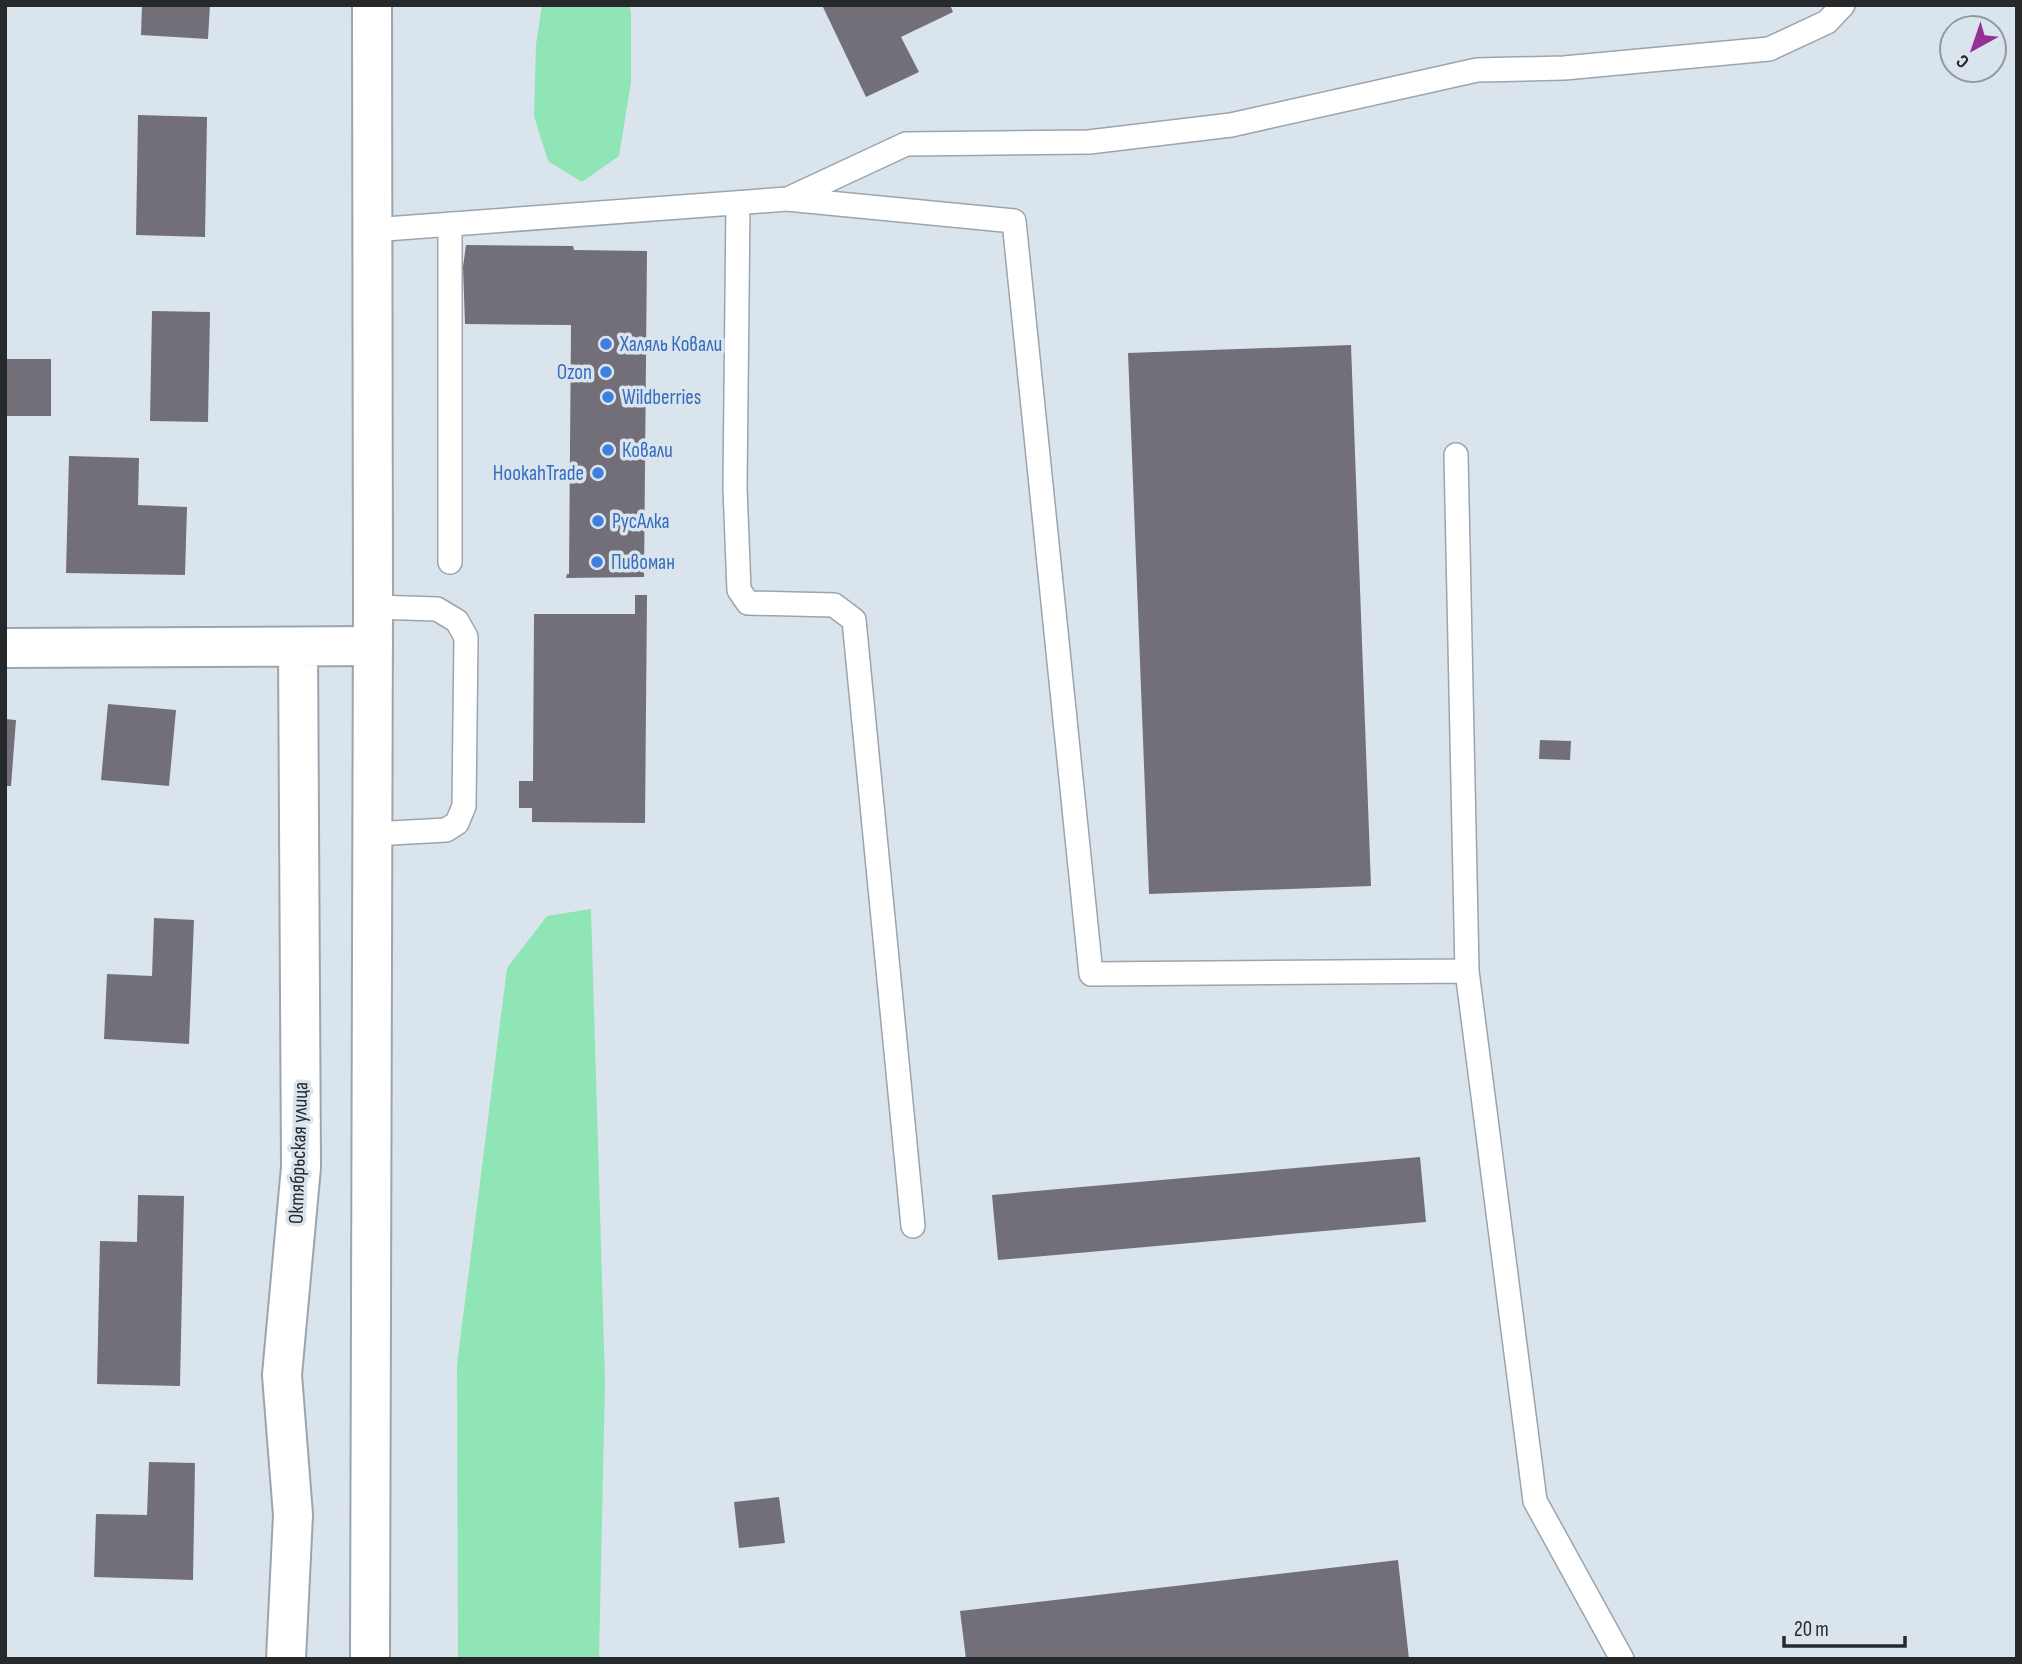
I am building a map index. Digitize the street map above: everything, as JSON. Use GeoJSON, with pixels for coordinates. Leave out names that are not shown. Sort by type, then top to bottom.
{"type":"FeatureCollection","features":[{"type":"Feature","properties":{"kind":"main road"},"geometry":{"type":"LineString","coordinates":[[370,1659],[372,5]]}},
{"type":"Feature","properties":{"kind":"main road"},"geometry":{"type":"LineString","coordinates":[[5,648],[373,646]]}},
{"type":"Feature","properties":{"kind":"main road","name":"Октябрьская улица"},"geometry":{"type":"LineString","coordinates":[[286,1659],[293,1515],[282,1375],[301,1167],[298,647]]}},
{"type":"Feature","properties":{"kind":"lane"},"geometry":{"type":"LineString","coordinates":[[787,199],[906,144],[1089,142],[1231,125],[1477,70],[1564,68],[1769,49],[1827,22],[1843,5]]}},
{"type":"Feature","properties":{"kind":"lane"},"geometry":{"type":"LineString","coordinates":[[372,230],[787,199],[1014,221],[1091,974],[1466,971]]}},
{"type":"Feature","properties":{"kind":"lane"},"geometry":{"type":"LineString","coordinates":[[738,203],[735,488],[739,590],[748,603],[834,605],[854,620],[913,1226]]}},
{"type":"Feature","properties":{"kind":"lane"},"geometry":{"type":"LineString","coordinates":[[450,224],[450,562]]}},
{"type":"Feature","properties":{"kind":"lane"},"geometry":{"type":"LineString","coordinates":[[1456,455],[1466,971],[1535,1501],[1622,1659]]}},
{"type":"Feature","properties":{"kind":"lane"},"geometry":{"type":"LineString","coordinates":[[373,607],[437,609],[457,621],[466,637],[464,806],[457,823],[446,830],[373,834]]}},
{"type":"Feature","properties":{"kind":"green space"},"geometry":{"type":"Polygon","coordinates":[[[542,5],[629,5],[631,12],[631,82],[619,156],[582,182],[548,161],[534,116],[536,44],[542,5]]]}},
{"type":"Feature","properties":{"kind":"green space"},"geometry":{"type":"Polygon","coordinates":[[[591,909],[605,1381],[599,1659],[458,1659],[457,1365],[507,968],[547,916],[591,909]]]}},
{"type":"Feature","properties":{"kind":"building"},"geometry":{"type":"Polygon","coordinates":[[[142,5],[210,5],[208,39],[141,35],[142,5]]]}},
{"type":"Feature","properties":{"kind":"building"},"geometry":{"type":"Polygon","coordinates":[[[822,5],[950,5],[953,12],[901,37],[919,72],[866,97],[822,5]]]}},
{"type":"Feature","properties":{"kind":"building"},"geometry":{"type":"Polygon","coordinates":[[[138,115],[207,117],[205,237],[136,235],[138,115]]]}},
{"type":"Feature","properties":{"kind":"building","name":"Ковали"},"geometry":{"type":"Polygon","coordinates":[[[466,245],[573,246],[574,250],[647,251],[644,577],[566,578],[569,574],[571,325],[465,324],[463,267],[466,245]]]}},
{"type":"Feature","properties":{"kind":"building"},"geometry":{"type":"Polygon","coordinates":[[[152,311],[210,312],[208,422],[150,421],[152,311]]]}},
{"type":"Feature","properties":{"kind":"building"},"geometry":{"type":"Polygon","coordinates":[[[1351,345],[1371,886],[1149,894],[1128,353],[1351,345]]]}},
{"type":"Feature","properties":{"kind":"building"},"geometry":{"type":"Polygon","coordinates":[[[5,359],[51,359],[51,416],[5,416],[5,359]]]}},
{"type":"Feature","properties":{"kind":"building"},"geometry":{"type":"Polygon","coordinates":[[[69,456],[139,458],[138,505],[187,507],[185,575],[66,573],[69,456]]]}},
{"type":"Feature","properties":{"kind":"building"},"geometry":{"type":"Polygon","coordinates":[[[635,595],[647,595],[645,823],[532,822],[532,808],[519,808],[519,781],[533,781],[534,614],[635,614],[635,595]]]}},
{"type":"Feature","properties":{"kind":"building"},"geometry":{"type":"Polygon","coordinates":[[[108,704],[176,710],[169,786],[101,780],[108,704]]]}},
{"type":"Feature","properties":{"kind":"building"},"geometry":{"type":"Polygon","coordinates":[[[5,719],[16,720],[11,786],[5,786],[5,719]]]}},
{"type":"Feature","properties":{"kind":"building"},"geometry":{"type":"Polygon","coordinates":[[[1540,740],[1571,741],[1570,760],[1539,759],[1540,740]]]}},
{"type":"Feature","properties":{"kind":"building"},"geometry":{"type":"Polygon","coordinates":[[[154,918],[194,920],[189,1044],[104,1039],[107,974],[152,976],[154,918]]]}},
{"type":"Feature","properties":{"kind":"building"},"geometry":{"type":"Polygon","coordinates":[[[1420,1157],[1426,1222],[998,1260],[992,1195],[1420,1157]]]}},
{"type":"Feature","properties":{"kind":"building"},"geometry":{"type":"Polygon","coordinates":[[[138,1195],[184,1196],[180,1386],[97,1384],[100,1241],[137,1242],[138,1195]]]}},
{"type":"Feature","properties":{"kind":"building"},"geometry":{"type":"Polygon","coordinates":[[[149,1462],[195,1463],[193,1580],[94,1577],[96,1514],[147,1515],[149,1462]]]}},
{"type":"Feature","properties":{"kind":"building"},"geometry":{"type":"Polygon","coordinates":[[[779,1497],[785,1543],[739,1548],[734,1502],[779,1497]]]}},
{"type":"Feature","properties":{"kind":"building"},"geometry":{"type":"Polygon","coordinates":[[[1398,1560],[1409,1659],[966,1659],[960,1611],[1398,1560]]]}},
{"type":"Feature","properties":{"kind":"place","name":"Халяль Ковали"},"geometry":{"type":"Point","coordinates":[606,344]}},
{"type":"Feature","properties":{"kind":"place","name":"Ozon"},"geometry":{"type":"Point","coordinates":[606,372]}},
{"type":"Feature","properties":{"kind":"place","name":"Wildberries"},"geometry":{"type":"Point","coordinates":[608,397]}},
{"type":"Feature","properties":{"kind":"place","name":"Ковали"},"geometry":{"type":"Point","coordinates":[608,450]}},
{"type":"Feature","properties":{"kind":"place","name":"HookahTrade"},"geometry":{"type":"Point","coordinates":[598,473]}},
{"type":"Feature","properties":{"kind":"place","name":"РусАлка"},"geometry":{"type":"Point","coordinates":[598,521]}},
{"type":"Feature","properties":{"kind":"place","name":"Пивоман"},"geometry":{"type":"Point","coordinates":[597,562]}}]}
